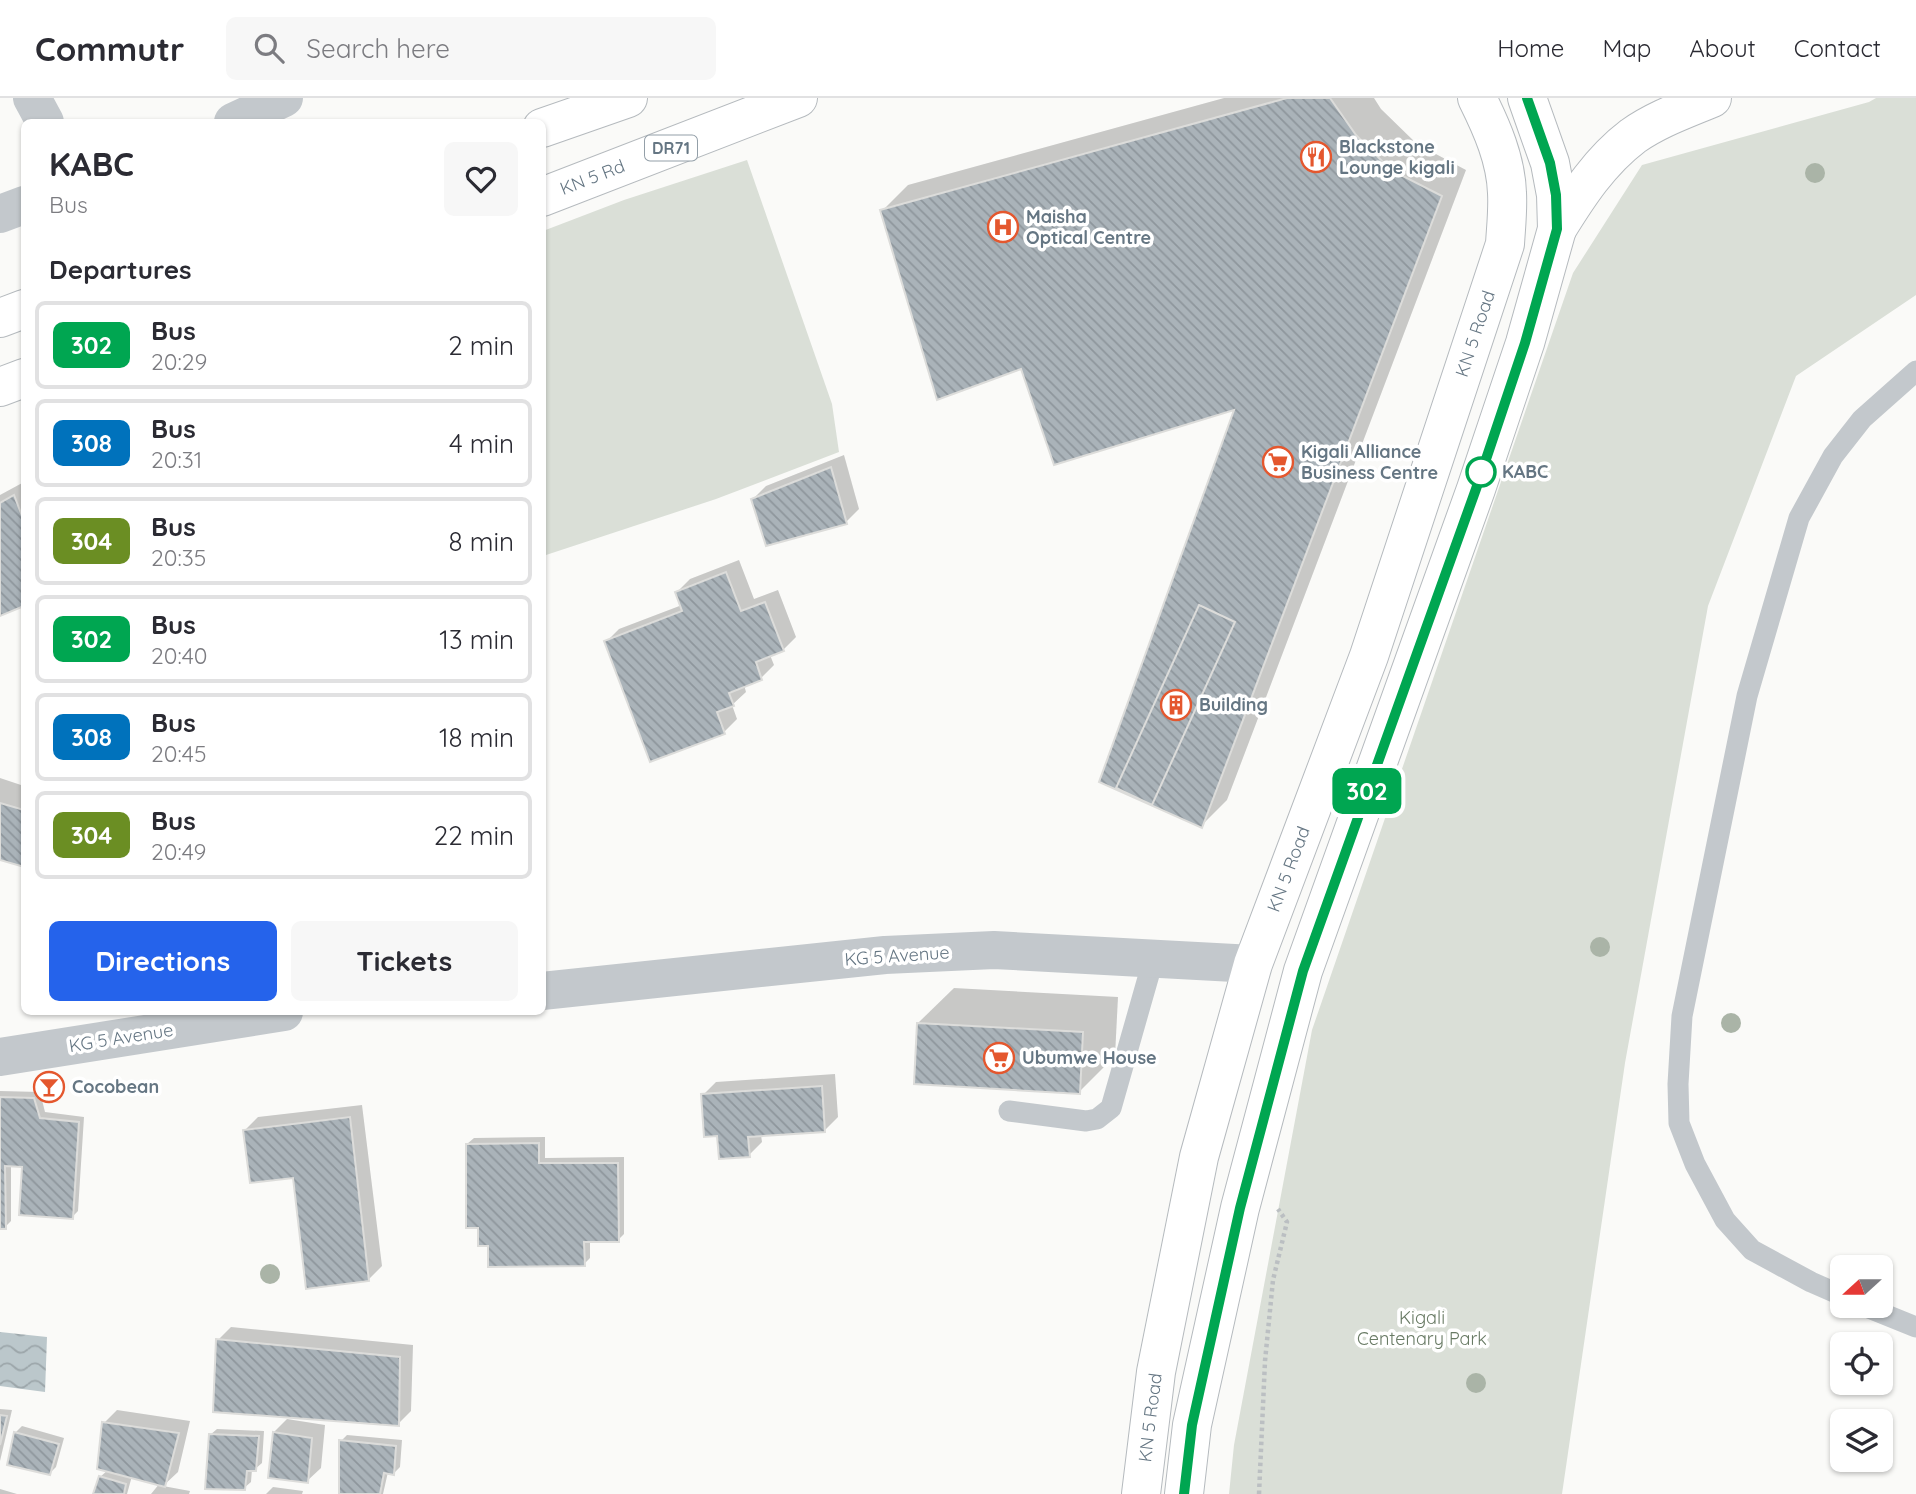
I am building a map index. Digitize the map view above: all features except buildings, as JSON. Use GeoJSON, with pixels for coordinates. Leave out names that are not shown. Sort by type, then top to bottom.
{"type":"FeatureCollection","features":[{"type":"Feature","properties":{"kind":"main road"},"geometry":{"type":"LineString","coordinates":[[546,127],[628,98]]}},
{"type":"Feature","properties":{"kind":"main road","name":"KN 5 Rd"},"geometry":{"type":"LineString","coordinates":[[546,195],[750,107],[799,98]]}},
{"type":"Feature","properties":{"kind":"main road","name":"KN 5 Road"},"geometry":{"type":"LineString","coordinates":[[1141,1494],[1156,1372],[1199,1157],[1253,964],[1369,656],[1505,244],[1507,193],[1501,159],[1492,128],[1477,98]]}},
{"type":"Feature","properties":{"kind":"main road"},"geometry":{"type":"LineString","coordinates":[[1527,98],[1550,163],[1556,195],[1557,229]]}},
{"type":"Feature","properties":{"kind":"main road"},"geometry":{"type":"LineString","coordinates":[[1184,1494],[1192,1425],[1250,1165],[1303,971],[1480,477],[1525,343],[1557,229],[1582,189],[1602,164],[1634,136],[1668,117],[1712,98]]}},
{"type":"Feature","properties":{"kind":"main road"},"geometry":{"type":"LineString","coordinates":[[0,318],[21,310]]}},
{"type":"Feature","properties":{"kind":"main road"},"geometry":{"type":"LineString","coordinates":[[0,387],[21,379]]}},
{"type":"Feature","properties":{"kind":"street"},"geometry":{"type":"LineString","coordinates":[[32,98],[43,119]]}},
{"type":"Feature","properties":{"kind":"street"},"geometry":{"type":"LineString","coordinates":[[239,119],[284,98]]}},
{"type":"Feature","properties":{"kind":"street"},"geometry":{"type":"LineString","coordinates":[[0,214],[21,206]]}},
{"type":"Feature","properties":{"kind":"street","name":"KG 5 Avenue"},"geometry":{"type":"LineString","coordinates":[[546,991],[885,955],[994,950],[1253,964]]}},
{"type":"Feature","properties":{"kind":"street","name":"KG 5 Avenue"},"geometry":{"type":"LineString","coordinates":[[0,1057],[265,1015]]}},
{"type":"Feature","properties":{"kind":"lane"},"geometry":{"type":"LineString","coordinates":[[1830,1290],[1752,1250],[1725,1220],[1695,1164],[1679,1123],[1682,1016],[1747,696],[1799,518],[1833,456],[1862,419],[1916,372]]}},
{"type":"Feature","properties":{"kind":"lane"},"geometry":{"type":"LineString","coordinates":[[1009,1111],[1086,1121],[1097,1119],[1111,1108],[1154,957]]}},
{"type":"Feature","properties":{"kind":"lane"},"geometry":{"type":"LineString","coordinates":[[1894,1318],[1916,1327]]}},
{"type":"Feature","properties":{"kind":"path"},"geometry":{"type":"LineString","coordinates":[[1250,1165],[1287,1222],[1273,1280],[1263,1398],[1259,1494]]}},
{"type":"Feature","properties":{"kind":"green space","name":"Kigali Centenary Park"},"geometry":{"type":"Polygon","coordinates":[[[1876,98],[1916,98],[1916,295],[1796,376],[1708,606],[1625,1063],[1562,1494],[1229,1494],[1234,1445],[1312,1030],[1573,273],[1642,165],[1876,98]]]}},
{"type":"Feature","properties":{"kind":"green space"},"geometry":{"type":"Polygon","coordinates":[[[747,160],[832,404],[839,452],[716,499],[546,555],[546,230],[624,200],[747,160]]]}},
{"type":"Feature","properties":{"kind":"water"},"geometry":{"type":"Polygon","coordinates":[[[0,1332],[47,1337],[45,1392],[0,1386],[0,1332]]]}},
{"type":"Feature","properties":{"kind":"bus line","name":"302"},"geometry":{"type":"LineString","coordinates":[[1184,1494],[1192,1425],[1240,1208],[1303,971],[1476,489],[1525,343],[1557,229],[1556,195],[1550,163],[1527,98]]}},
{"type":"Feature","properties":{"kind":"place","name":"Blackstone Lounge kigali"},"geometry":{"type":"Point","coordinates":[1316,157]}},
{"type":"Feature","properties":{"kind":"place","name":"Maisha Optical Centre"},"geometry":{"type":"Point","coordinates":[1003,227]}},
{"type":"Feature","properties":{"kind":"place","name":"Kigali Alliance Business Centre"},"geometry":{"type":"Point","coordinates":[1278,462]}},
{"type":"Feature","properties":{"kind":"place","name":"KABC"},"geometry":{"type":"Point","coordinates":[1481,472]}},
{"type":"Feature","properties":{"kind":"place","name":"Building"},"geometry":{"type":"Point","coordinates":[1176,705]}},
{"type":"Feature","properties":{"kind":"place","name":"Ubumwe House"},"geometry":{"type":"Point","coordinates":[999,1058]}},
{"type":"Feature","properties":{"kind":"place","name":"Cocobean"},"geometry":{"type":"Point","coordinates":[49,1087]}}]}
